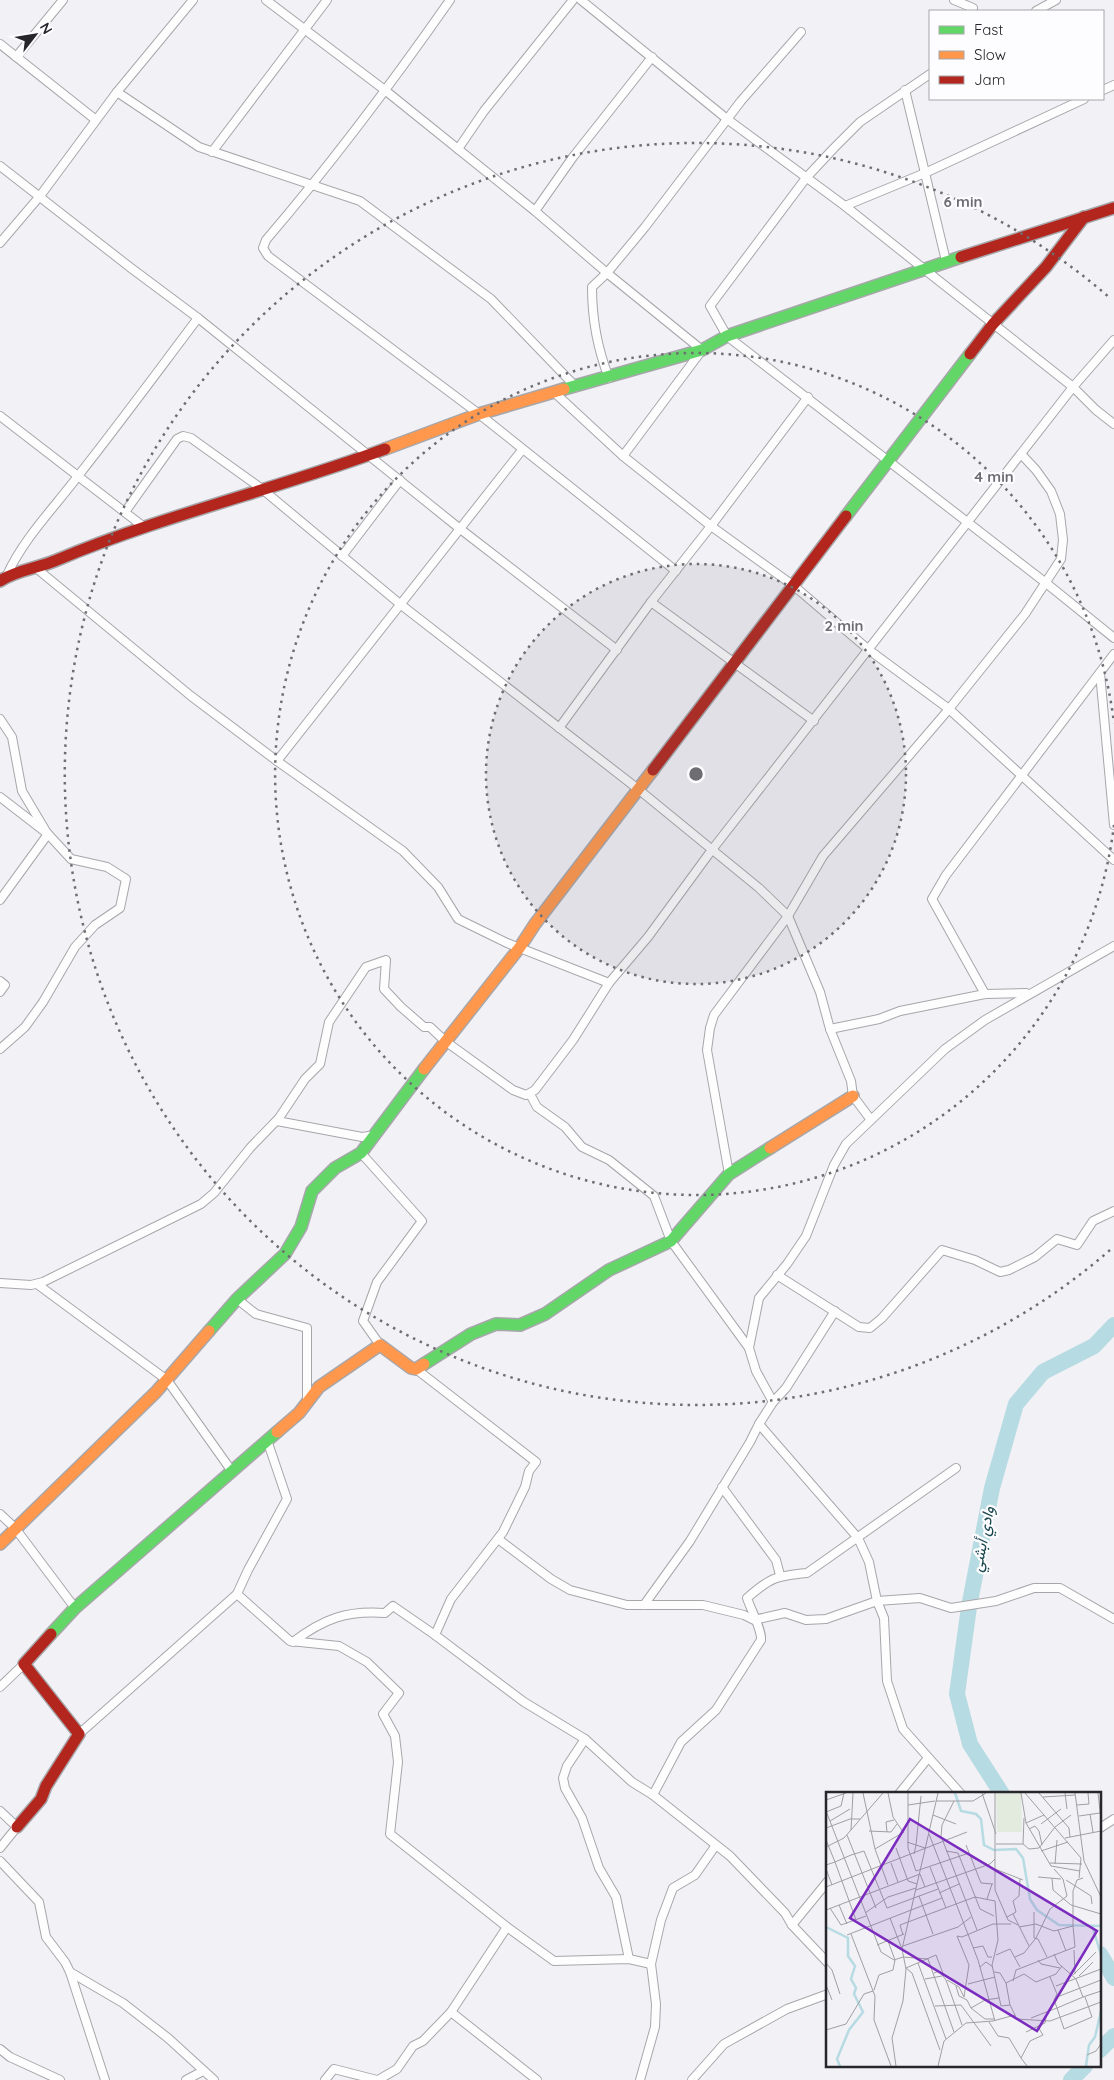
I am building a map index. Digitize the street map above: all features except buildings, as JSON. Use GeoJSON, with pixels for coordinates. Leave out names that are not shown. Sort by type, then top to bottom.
{"type":"FeatureCollection","features":[{"type":"Feature","properties":{"kind":"street"},"geometry":{"type":"LineString","coordinates":[[16,57],[63,0]]}},
{"type":"Feature","properties":{"kind":"street"},"geometry":{"type":"LineString","coordinates":[[0,243],[40,196],[117,92],[193,0]]}},
{"type":"Feature","properties":{"kind":"street"},"geometry":{"type":"LineString","coordinates":[[266,0],[386,91],[535,211],[607,273],[702,350]]}},
{"type":"Feature","properties":{"kind":"street"},"geometry":{"type":"LineString","coordinates":[[212,152],[327,0]]}},
{"type":"Feature","properties":{"kind":"street"},"geometry":{"type":"LineString","coordinates":[[450,0],[386,91],[314,185],[266,240],[263,248],[268,256],[480,414],[522,450],[676,571]]}},
{"type":"Feature","properties":{"kind":"street"},"geometry":{"type":"LineString","coordinates":[[458,149],[484,111],[573,0]]}},
{"type":"Feature","properties":{"kind":"street"},"geometry":{"type":"LineString","coordinates":[[580,0],[727,120],[845,206],[1073,387],[1096,410],[1114,424]]}},
{"type":"Feature","properties":{"kind":"street"},"geometry":{"type":"LineString","coordinates":[[954,0],[972,6]]}},
{"type":"Feature","properties":{"kind":"street"},"geometry":{"type":"LineString","coordinates":[[1038,10],[1056,0]]}},
{"type":"Feature","properties":{"kind":"street"},"geometry":{"type":"LineString","coordinates":[[608,378],[599,352],[592,307],[592,287],[607,273],[727,120],[801,32]]}},
{"type":"Feature","properties":{"kind":"street"},"geometry":{"type":"LineString","coordinates":[[0,44],[96,120]]}},
{"type":"Feature","properties":{"kind":"street"},"geometry":{"type":"LineString","coordinates":[[535,211],[573,157],[652,57]]}},
{"type":"Feature","properties":{"kind":"street"},"geometry":{"type":"LineString","coordinates":[[929,75],[860,122],[806,178],[710,306],[728,336],[1114,638]]}},
{"type":"Feature","properties":{"kind":"street"},"geometry":{"type":"LineString","coordinates":[[905,90],[946,261]]}},
{"type":"Feature","properties":{"kind":"street"},"geometry":{"type":"LineString","coordinates":[[117,92],[186,140],[212,152],[228,155],[360,201],[491,299],[576,387]]}},
{"type":"Feature","properties":{"kind":"street"},"geometry":{"type":"LineString","coordinates":[[845,206],[925,173],[1082,100]]}},
{"type":"Feature","properties":{"kind":"street"},"geometry":{"type":"LineString","coordinates":[[0,166],[198,318],[459,528],[618,650]]}},
{"type":"Feature","properties":{"kind":"street"},"geometry":{"type":"LineString","coordinates":[[4,578],[36,568],[77,550],[369,455],[480,414],[556,394],[702,350],[728,336],[946,261],[1114,208]]}},
{"type":"Feature","properties":{"kind":"street"},"geometry":{"type":"LineString","coordinates":[[0,1544],[167,1380],[237,1299],[285,1254],[301,1227],[312,1191],[335,1168],[361,1153],[445,1041],[520,947],[638,789],[736,664],[993,324],[1046,267],[1084,217]]}},
{"type":"Feature","properties":{"kind":"street"},"geometry":{"type":"LineString","coordinates":[[4,578],[17,554],[78,477],[198,318]]}},
{"type":"Feature","properties":{"kind":"street"},"geometry":{"type":"LineString","coordinates":[[530,1094],[573,1040],[609,983],[648,937],[711,851],[870,650],[1073,387],[1114,340]]}},
{"type":"Feature","properties":{"kind":"street"},"geometry":{"type":"LineString","coordinates":[[624,456],[702,350]]}},
{"type":"Feature","properties":{"kind":"street"},"geometry":{"type":"LineString","coordinates":[[556,394],[624,456],[712,526],[794,586],[870,650],[949,709],[1114,860]]}},
{"type":"Feature","properties":{"kind":"street"},"geometry":{"type":"LineString","coordinates":[[559,728],[618,650],[651,602],[712,526],[808,397]]}},
{"type":"Feature","properties":{"kind":"street"},"geometry":{"type":"LineString","coordinates":[[0,418],[144,527]]}},
{"type":"Feature","properties":{"kind":"street"},"geometry":{"type":"LineString","coordinates":[[125,512],[177,439],[183,436],[191,438],[262,489],[400,604],[638,789],[711,851],[759,888],[788,916],[820,992],[830,1029],[851,1081],[853,1096],[871,1120]]}},
{"type":"Feature","properties":{"kind":"street"},"geometry":{"type":"LineString","coordinates":[[277,761],[522,450]]}},
{"type":"Feature","properties":{"kind":"street"},"geometry":{"type":"LineString","coordinates":[[729,1174],[707,1050],[714,1015],[788,916],[823,856],[949,709],[1025,614],[1061,559],[1060,514],[1051,491],[1022,455]]}},
{"type":"Feature","properties":{"kind":"street"},"geometry":{"type":"LineString","coordinates":[[342,556],[400,480]]}},
{"type":"Feature","properties":{"kind":"street"},"geometry":{"type":"LineString","coordinates":[[36,568],[191,696],[277,761],[403,851],[438,887],[458,919],[520,947],[609,983]]}},
{"type":"Feature","properties":{"kind":"street"},"geometry":{"type":"LineString","coordinates":[[651,602],[814,721]]}},
{"type":"Feature","properties":{"kind":"street"},"geometry":{"type":"LineString","coordinates":[[985,994],[932,899],[946,875],[1114,654]]}},
{"type":"Feature","properties":{"kind":"street"},"geometry":{"type":"LineString","coordinates":[[1100,673],[1114,826]]}},
{"type":"Feature","properties":{"kind":"street"},"geometry":{"type":"LineString","coordinates":[[0,718],[12,737],[22,791],[48,834]]}},
{"type":"Feature","properties":{"kind":"street"},"geometry":{"type":"LineString","coordinates":[[0,797],[48,834],[71,859],[107,867],[126,879],[120,908],[95,925],[75,947],[43,1002],[25,1027],[0,1049]]}},
{"type":"Feature","properties":{"kind":"street"},"geometry":{"type":"LineString","coordinates":[[0,900],[48,834]]}},
{"type":"Feature","properties":{"kind":"street"},"geometry":{"type":"LineString","coordinates":[[749,1348],[760,1298],[806,1236],[834,1165],[846,1144],[945,1049],[985,1020],[1028,993],[1114,946]]}},
{"type":"Feature","properties":{"kind":"street"},"geometry":{"type":"LineString","coordinates":[[0,1283],[37,1284],[201,1204],[214,1193],[250,1148],[277,1121],[305,1078],[320,1064],[328,1022],[366,967],[386,960],[384,989],[401,1008],[424,1027],[433,1029],[445,1041],[519,1094],[530,1094]]}},
{"type":"Feature","properties":{"kind":"street"},"geometry":{"type":"LineString","coordinates":[[0,981],[5,985],[0,992]]}},
{"type":"Feature","properties":{"kind":"street"},"geometry":{"type":"LineString","coordinates":[[830,1029],[879,1019],[900,1011],[985,994],[1028,993]]}},
{"type":"Feature","properties":{"kind":"street"},"geometry":{"type":"LineString","coordinates":[[530,1094],[537,1107],[565,1128],[582,1147],[609,1160],[654,1196],[671,1241],[749,1348],[756,1370],[773,1402]]}},
{"type":"Feature","properties":{"kind":"street"},"geometry":{"type":"LineString","coordinates":[[416,1369],[472,1334],[496,1324],[520,1325],[546,1314],[609,1270],[671,1241],[729,1174],[853,1096]]}},
{"type":"Feature","properties":{"kind":"street"},"geometry":{"type":"LineString","coordinates":[[277,1121],[362,1137],[375,1135]]}},
{"type":"Feature","properties":{"kind":"street"},"geometry":{"type":"LineString","coordinates":[[361,1153],[422,1221],[377,1282],[363,1321],[380,1345],[386,1347],[410,1368],[416,1369],[536,1462],[529,1471],[525,1487],[498,1539],[451,1599],[435,1634]]}},
{"type":"Feature","properties":{"kind":"street"},"geometry":{"type":"LineString","coordinates":[[777,1275],[859,1327],[870,1328],[882,1318],[942,1250],[964,1256],[1000,1272],[1009,1270],[1035,1257],[1057,1238],[1077,1245],[1093,1221],[1114,1211]]}},
{"type":"Feature","properties":{"kind":"street"},"geometry":{"type":"LineString","coordinates":[[37,1284],[167,1380],[231,1470]]}},
{"type":"Feature","properties":{"kind":"street"},"geometry":{"type":"LineString","coordinates":[[237,1299],[256,1314],[307,1328],[307,1403]]}},
{"type":"Feature","properties":{"kind":"street"},"geometry":{"type":"LineString","coordinates":[[644,1605],[690,1541],[759,1424],[773,1402],[786,1388],[835,1311]]}},
{"type":"Feature","properties":{"kind":"street"},"geometry":{"type":"LineString","coordinates":[[0,1687],[24,1664],[75,1608],[231,1470],[299,1413],[319,1387],[380,1345]]}},
{"type":"Feature","properties":{"kind":"street"},"geometry":{"type":"LineString","coordinates":[[759,1424],[858,1538],[869,1562],[876,1601],[884,1618],[887,1680],[895,1709],[903,1729],[959,1792]]}},
{"type":"Feature","properties":{"kind":"street"},"geometry":{"type":"LineString","coordinates":[[0,1848],[41,1800],[46,1786],[79,1734],[237,1594],[287,1499],[267,1440]]}},
{"type":"Feature","properties":{"kind":"street"},"geometry":{"type":"LineString","coordinates":[[653,1795],[681,1742],[716,1710],[762,1640],[762,1632],[754,1620],[747,1598],[766,1581],[780,1575],[807,1573],[956,1468]]}},
{"type":"Feature","properties":{"kind":"street"},"geometry":{"type":"LineString","coordinates":[[722,1487],[776,1560],[780,1575]]}},
{"type":"Feature","properties":{"kind":"street"},"geometry":{"type":"LineString","coordinates":[[0,1514],[15,1528],[75,1608]]}},
{"type":"Feature","properties":{"kind":"street"},"geometry":{"type":"LineString","coordinates":[[498,1539],[570,1590],[627,1604],[702,1605],[744,1615],[754,1620],[785,1613],[806,1620],[826,1619],[876,1601],[920,1598],[951,1608],[996,1601],[1034,1588],[1060,1588],[1114,1619]]}},
{"type":"Feature","properties":{"kind":"street"},"geometry":{"type":"LineString","coordinates":[[237,1594],[284,1637],[293,1642],[339,1646],[352,1652],[367,1662],[399,1693],[383,1714],[395,1736],[398,1762],[390,1834],[506,1926],[554,1961],[629,1959],[651,1964]]}},
{"type":"Feature","properties":{"kind":"street"},"geometry":{"type":"LineString","coordinates":[[293,1642],[323,1621],[366,1611],[385,1613],[393,1606],[435,1634],[524,1702],[585,1739],[632,1782],[653,1795],[730,1856],[784,1913],[792,1925],[826,1962]]}},
{"type":"Feature","properties":{"kind":"street"},"geometry":{"type":"LineString","coordinates":[[24,1664],[79,1734]]}},
{"type":"Feature","properties":{"kind":"street"},"geometry":{"type":"LineString","coordinates":[[585,1739],[567,1766],[563,1778],[565,1788],[582,1818],[599,1868],[616,1897],[629,1959]]}},
{"type":"Feature","properties":{"kind":"street"},"geometry":{"type":"LineString","coordinates":[[901,1792],[928,1758]]}},
{"type":"Feature","properties":{"kind":"street"},"geometry":{"type":"LineString","coordinates":[[0,1811],[17,1827]]}},
{"type":"Feature","properties":{"kind":"street"},"geometry":{"type":"LineString","coordinates":[[1102,1827],[1114,1819]]}},
{"type":"Feature","properties":{"kind":"street"},"geometry":{"type":"LineString","coordinates":[[640,2080],[655,2027],[656,2004],[651,1964],[660,1920],[673,1888],[695,1875],[716,1845]]}},
{"type":"Feature","properties":{"kind":"street"},"geometry":{"type":"LineString","coordinates":[[0,1860],[39,1902],[46,1937],[66,1962],[105,2080]]}},
{"type":"Feature","properties":{"kind":"street"},"geometry":{"type":"LineString","coordinates":[[792,1925],[826,1883]]}},
{"type":"Feature","properties":{"kind":"street"},"geometry":{"type":"LineString","coordinates":[[325,2080],[334,2069],[378,2080],[397,2069],[413,2046],[423,2041],[451,2012],[506,1926]]}},
{"type":"Feature","properties":{"kind":"street"},"geometry":{"type":"LineString","coordinates":[[70,1972],[130,2009],[168,2038],[214,2080]]}},
{"type":"Feature","properties":{"kind":"street"},"geometry":{"type":"LineString","coordinates":[[692,2080],[724,2044],[787,2009],[826,1995]]}},
{"type":"Feature","properties":{"kind":"street"},"geometry":{"type":"LineString","coordinates":[[451,2012],[537,2080]]}},
{"type":"Feature","properties":{"kind":"street"},"geometry":{"type":"LineString","coordinates":[[0,2049],[39,2071],[60,2080]]}},
{"type":"Feature","properties":{"kind":"street"},"geometry":{"type":"LineString","coordinates":[[36,2080],[39,2071]]}},
{"type":"Feature","properties":{"kind":"street"},"geometry":{"type":"LineString","coordinates":[[186,2080],[203,2071]]}},
{"type":"Feature","properties":{"kind":"waterway","name":"وادي أبشي"},"geometry":{"type":"LineString","coordinates":[[1001,1792],[970,1744],[957,1694],[969,1607],[992,1488],[1016,1404],[1043,1372],[1094,1346],[1114,1325]]}},
{"type":"Feature","properties":{"kind":"waterway","name":"وادي أبشي"},"geometry":{"type":"LineString","coordinates":[[1102,1957],[1114,1978]]}},
{"type":"Feature","properties":{"kind":"waterway"},"geometry":{"type":"LineString","coordinates":[[1102,2048],[1114,2036]]}},
{"type":"Feature","properties":{"kind":"waterway"},"geometry":{"type":"LineString","coordinates":[[1071,2080],[1083,2068]]}},
{"type":"Feature","properties":{"kind":"traffic: fast"},"geometry":{"type":"LineString","coordinates":[[564,389],[702,350],[727,336],[961,257]]}},
{"type":"Feature","properties":{"kind":"traffic: fast"},"geometry":{"type":"LineString","coordinates":[[846,516],[970,354]]}},
{"type":"Feature","properties":{"kind":"traffic: fast"},"geometry":{"type":"LineString","coordinates":[[209,1331],[237,1299],[285,1254],[301,1227],[312,1191],[335,1168],[361,1153],[424,1069]]}},
{"type":"Feature","properties":{"kind":"traffic: fast"},"geometry":{"type":"LineString","coordinates":[[424,1364],[471,1334],[496,1324],[520,1325],[545,1314],[609,1270],[671,1241],[729,1174],[770,1148]]}},
{"type":"Feature","properties":{"kind":"traffic: fast"},"geometry":{"type":"LineString","coordinates":[[51,1634],[75,1608],[277,1432]]}},
{"type":"Feature","properties":{"kind":"traffic: slow"},"geometry":{"type":"LineString","coordinates":[[385,449],[479,414],[564,389]]}},
{"type":"Feature","properties":{"kind":"traffic: slow"},"geometry":{"type":"LineString","coordinates":[[424,1069],[520,947],[535,924],[653,770]]}},
{"type":"Feature","properties":{"kind":"traffic: slow"},"geometry":{"type":"LineString","coordinates":[[770,1148],[853,1096]]}},
{"type":"Feature","properties":{"kind":"traffic: slow"},"geometry":{"type":"LineString","coordinates":[[0,1544],[156,1392],[209,1331]]}},
{"type":"Feature","properties":{"kind":"traffic: slow"},"geometry":{"type":"LineString","coordinates":[[277,1432],[299,1413],[319,1387],[380,1345],[411,1368],[416,1369],[424,1364]]}},
{"type":"Feature","properties":{"kind":"traffic: jam"},"geometry":{"type":"LineString","coordinates":[[961,257],[1114,208]]}},
{"type":"Feature","properties":{"kind":"traffic: jam"},"geometry":{"type":"LineString","coordinates":[[970,354],[993,324],[1046,267],[1084,217]]}},
{"type":"Feature","properties":{"kind":"traffic: jam"},"geometry":{"type":"LineString","coordinates":[[0,581],[13,574],[50,563],[138,529],[385,449]]}},
{"type":"Feature","properties":{"kind":"traffic: jam"},"geometry":{"type":"LineString","coordinates":[[653,770],[846,516]]}},
{"type":"Feature","properties":{"kind":"traffic: jam"},"geometry":{"type":"LineString","coordinates":[[17,1827],[41,1799],[46,1786],[79,1734],[24,1664],[51,1634]]}}]}
